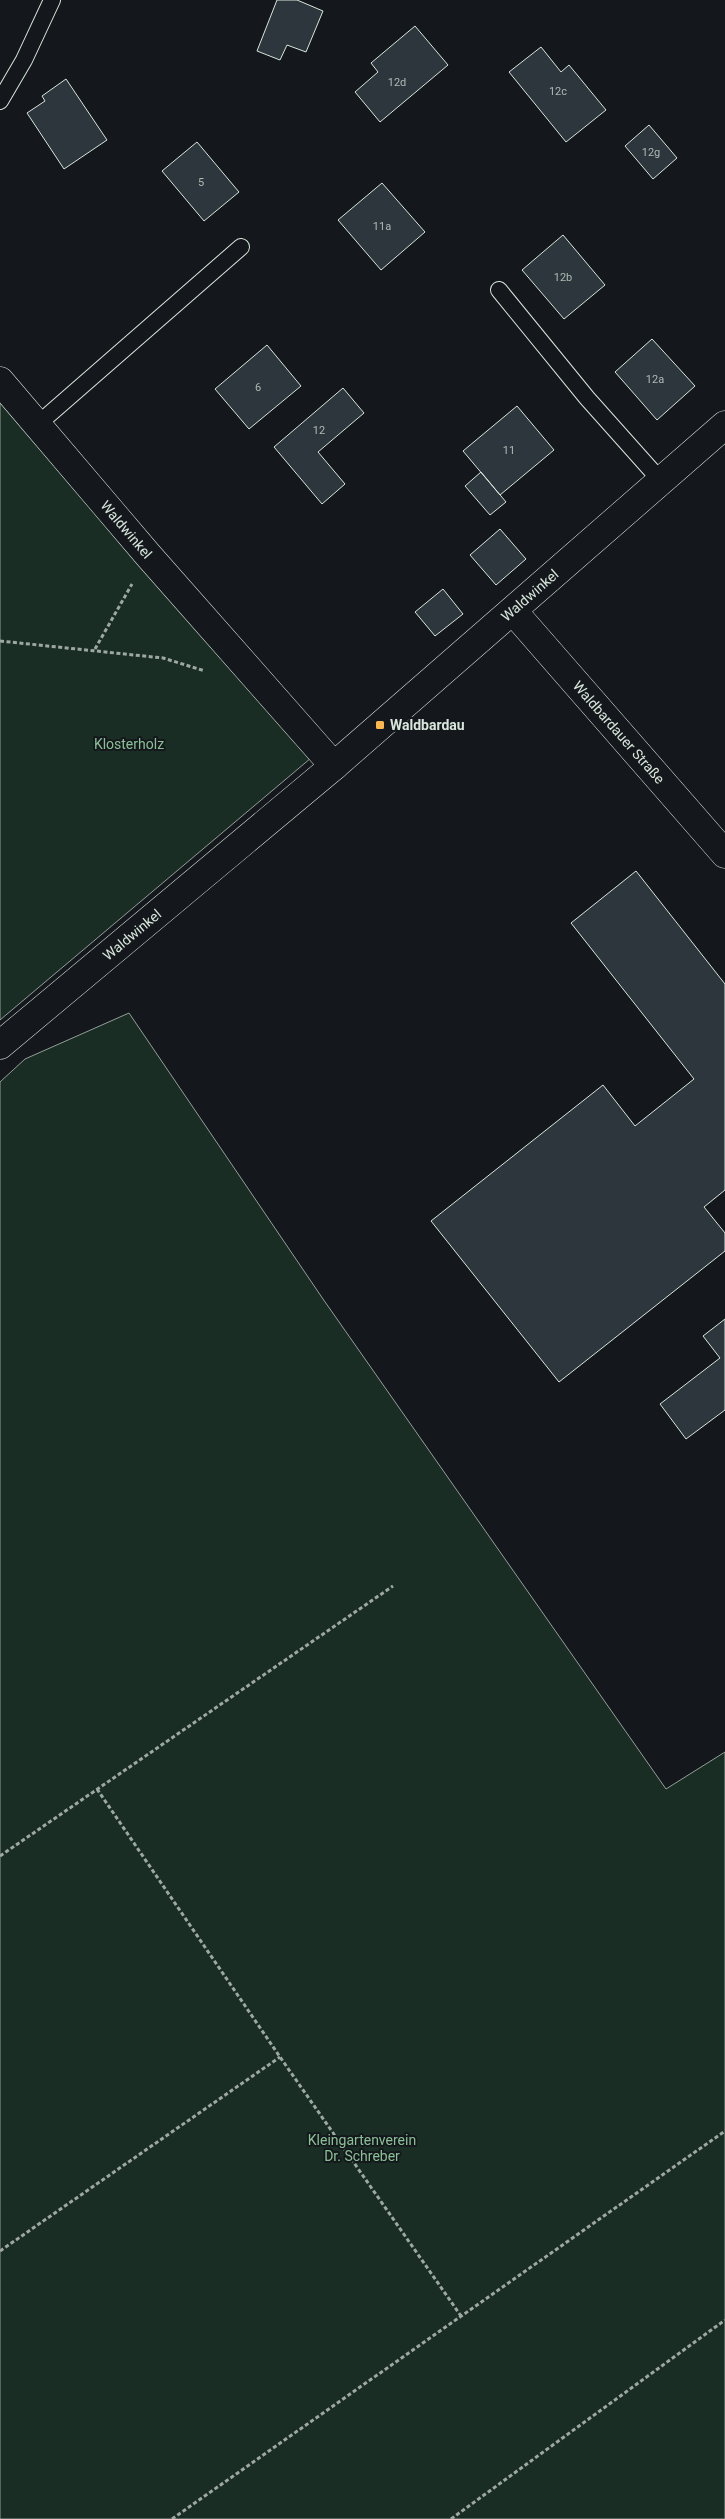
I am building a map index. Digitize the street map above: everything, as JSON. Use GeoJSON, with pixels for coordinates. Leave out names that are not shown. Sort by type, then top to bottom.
{"type":"FeatureCollection","features":[{"type":"Feature","properties":{"kind":"street","name":"Waldwinkel"},"geometry":{"type":"LineString","coordinates":[[0,381],[148,556],[334,766]]}},
{"type":"Feature","properties":{"kind":"street","name":"Waldwinkel"},"geometry":{"type":"LineString","coordinates":[[0,1046],[334,766],[725,425]]}},
{"type":"Feature","properties":{"kind":"street","name":"Waldbardauer Straße"},"geometry":{"type":"LineString","coordinates":[[513,611],[725,854]]}},
{"type":"Feature","properties":{"kind":"lane"},"geometry":{"type":"LineString","coordinates":[[0,101],[24,60],[52,0]]}},
{"type":"Feature","properties":{"kind":"lane"},"geometry":{"type":"LineString","coordinates":[[37,426],[241,247]]}},
{"type":"Feature","properties":{"kind":"lane"},"geometry":{"type":"LineString","coordinates":[[498,290],[587,398],[662,481]]}},
{"type":"Feature","properties":{"kind":"path"},"geometry":{"type":"LineString","coordinates":[[95,649],[148,556]]}},
{"type":"Feature","properties":{"kind":"path"},"geometry":{"type":"LineString","coordinates":[[0,641],[95,649],[163,658],[209,672]]}},
{"type":"Feature","properties":{"kind":"path"},"geometry":{"type":"LineString","coordinates":[[0,1856],[393,1586]]}},
{"type":"Feature","properties":{"kind":"path"},"geometry":{"type":"LineString","coordinates":[[97,1789],[280,2057],[461,2316]]}},
{"type":"Feature","properties":{"kind":"path"},"geometry":{"type":"LineString","coordinates":[[0,2251],[280,2057]]}},
{"type":"Feature","properties":{"kind":"path"},"geometry":{"type":"LineString","coordinates":[[172,2519],[725,2131]]}},
{"type":"Feature","properties":{"kind":"path"},"geometry":{"type":"LineString","coordinates":[[450,2519],[725,2320]]}},
{"type":"Feature","properties":{"kind":"green space","name":"Klosterholz"},"geometry":{"type":"Polygon","coordinates":[[[0,396],[311,758],[0,1020],[0,396]]]}},
{"type":"Feature","properties":{"kind":"green space","name":"Kleingartenverein Dr. Schreber"},"geometry":{"type":"Polygon","coordinates":[[[129,1013],[323,1299],[666,1789],[725,1752],[725,2519],[0,2519],[0,1082],[25,1059],[129,1013]]]}},
{"type":"Feature","properties":{"kind":"building"},"geometry":{"type":"Polygon","coordinates":[[[277,0],[297,0],[323,11],[306,52],[287,45],[280,60],[257,51],[277,0]]]}},
{"type":"Feature","properties":{"kind":"building"},"geometry":{"type":"Polygon","coordinates":[[[415,26],[448,65],[380,122],[355,92],[378,72],[371,63],[415,26]]]}},
{"type":"Feature","properties":{"kind":"building"},"geometry":{"type":"Polygon","coordinates":[[[541,47],[561,72],[569,65],[606,110],[566,142],[509,72],[541,47]]]}},
{"type":"Feature","properties":{"kind":"building"},"geometry":{"type":"Polygon","coordinates":[[[66,79],[107,140],[64,169],[27,113],[45,101],[42,96],[66,79]]]}},
{"type":"Feature","properties":{"kind":"building"},"geometry":{"type":"Polygon","coordinates":[[[649,125],[677,158],[653,179],[625,146],[649,125]]]}},
{"type":"Feature","properties":{"kind":"building"},"geometry":{"type":"Polygon","coordinates":[[[197,142],[239,192],[204,221],[162,171],[197,142]]]}},
{"type":"Feature","properties":{"kind":"building"},"geometry":{"type":"Polygon","coordinates":[[[382,183],[425,232],[381,270],[338,220],[382,183]]]}},
{"type":"Feature","properties":{"kind":"building"},"geometry":{"type":"Polygon","coordinates":[[[563,235],[605,285],[564,319],[522,270],[563,235]]]}},
{"type":"Feature","properties":{"kind":"building"},"geometry":{"type":"Polygon","coordinates":[[[652,339],[695,386],[657,420],[615,372],[652,339]]]}},
{"type":"Feature","properties":{"kind":"building"},"geometry":{"type":"Polygon","coordinates":[[[267,345],[301,386],[249,429],[215,389],[267,345]]]}},
{"type":"Feature","properties":{"kind":"building"},"geometry":{"type":"Polygon","coordinates":[[[343,388],[364,413],[318,452],[345,484],[322,504],[274,447],[343,388]]]}},
{"type":"Feature","properties":{"kind":"building"},"geometry":{"type":"Polygon","coordinates":[[[517,406],[554,450],[500,495],[463,451],[517,406]]]}},
{"type":"Feature","properties":{"kind":"building"},"geometry":{"type":"Polygon","coordinates":[[[481,472],[506,502],[490,515],[465,486],[481,472]]]}},
{"type":"Feature","properties":{"kind":"building"},"geometry":{"type":"Polygon","coordinates":[[[500,529],[526,559],[496,585],[470,555],[500,529]]]}},
{"type":"Feature","properties":{"kind":"building"},"geometry":{"type":"Polygon","coordinates":[[[443,589],[463,614],[435,636],[415,612],[443,589]]]}},
{"type":"Feature","properties":{"kind":"building"},"geometry":{"type":"Polygon","coordinates":[[[636,871],[725,984],[725,1190],[704,1207],[725,1233],[725,1251],[559,1382],[431,1221],[603,1085],[635,1126],[694,1079],[571,923],[636,871]]]}},
{"type":"Feature","properties":{"kind":"building"},"geometry":{"type":"Polygon","coordinates":[[[725,1319],[725,1410],[686,1439],[660,1404],[720,1358],[703,1336],[725,1319]]]}},
{"type":"Feature","properties":{"kind":"place","name":"Waldbardau"},"geometry":{"type":"Point","coordinates":[380,725]}}]}
